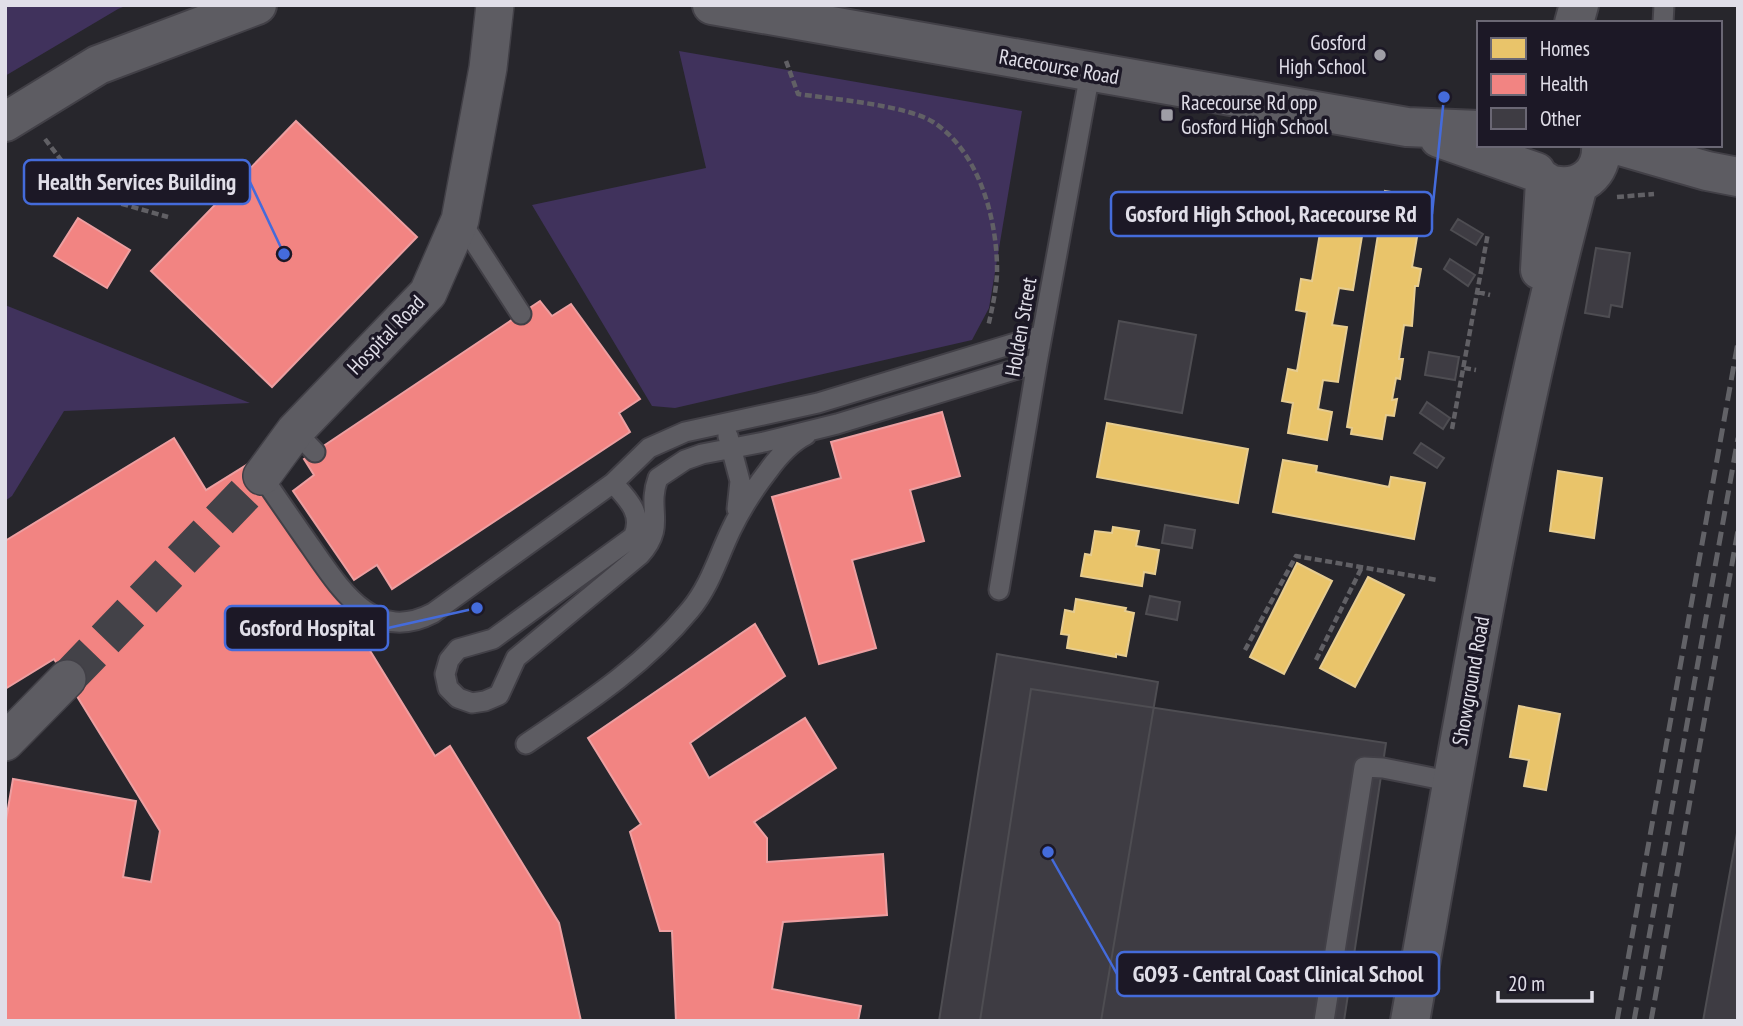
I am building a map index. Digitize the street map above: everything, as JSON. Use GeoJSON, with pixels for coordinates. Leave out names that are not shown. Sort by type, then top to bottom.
{"type":"FeatureCollection","features":[{"type":"Feature","properties":{"kind":"main road"},"geometry":{"type":"LineString","coordinates":[[5,122],[98,65],[257,5]]}},
{"type":"Feature","properties":{"kind":"main road","name":"Racecourse Road"},"geometry":{"type":"LineString","coordinates":[[712,5],[1407,127],[1477,130]]}},
{"type":"Feature","properties":{"kind":"main road","name":"Racecourse Road"},"geometry":{"type":"LineString","coordinates":[[1407,127],[1492,155],[1563,168],[1722,174]]}},
{"type":"Feature","properties":{"kind":"main road","name":"Racecourse Road"},"geometry":{"type":"LineString","coordinates":[[1624,147],[1722,174]]}},
{"type":"Feature","properties":{"kind":"main road","name":"Showground Road"},"geometry":{"type":"LineString","coordinates":[[1410,1021],[1486,600],[1539,342],[1541,231],[1563,168]]}},
{"type":"Feature","properties":{"kind":"street","name":"Hospital Road"},"geometry":{"type":"LineString","coordinates":[[262,476],[305,441],[428,293],[460,220],[488,68],[495,5]]}},
{"type":"Feature","properties":{"kind":"street"},"geometry":{"type":"LineString","coordinates":[[5,742],[66,679]]}},
{"type":"Feature","properties":{"kind":"lane","name":"Holden Street"},"geometry":{"type":"LineString","coordinates":[[999,590],[1090,73]]}},
{"type":"Feature","properties":{"kind":"lane"},"geometry":{"type":"LineString","coordinates":[[460,220],[521,314]]}},
{"type":"Feature","properties":{"kind":"lane"},"geometry":{"type":"LineString","coordinates":[[262,476],[345,593],[363,610],[385,620],[400,622],[422,618],[433,612],[613,483],[649,448],[685,432],[818,403],[1042,335]]}},
{"type":"Feature","properties":{"kind":"lane"},"geometry":{"type":"LineString","coordinates":[[526,744],[612,686],[692,608],[708,585],[731,530],[759,482],[790,446],[804,435],[1037,363]]}},
{"type":"Feature","properties":{"kind":"lane"},"geometry":{"type":"LineString","coordinates":[[725,423],[740,481],[740,495],[731,530]]}},
{"type":"Feature","properties":{"kind":"lane"},"geometry":{"type":"LineString","coordinates":[[613,483],[633,508],[638,520],[633,537],[493,639],[458,649],[449,660],[445,674],[448,688],[458,698],[472,703],[499,695],[516,658],[640,555],[654,535],[653,501],[658,478],[685,460],[702,454],[837,424]]}},
{"type":"Feature","properties":{"kind":"lane"},"geometry":{"type":"LineString","coordinates":[[1324,1021],[1364,767],[1383,768],[1453,782]]}},
{"type":"Feature","properties":{"kind":"path"},"geometry":{"type":"LineString","coordinates":[[786,61],[798,94],[906,112],[933,122],[955,141],[977,173],[989,204],[997,273],[985,339]]}},
{"type":"Feature","properties":{"kind":"path"},"geometry":{"type":"LineString","coordinates":[[46,139],[87,194],[168,216]]}},
{"type":"Feature","properties":{"kind":"path"},"geometry":{"type":"LineString","coordinates":[[1452,429],[1488,233]]}},
{"type":"Feature","properties":{"kind":"path"},"geometry":{"type":"LineString","coordinates":[[1477,292],[1490,295]]}},
{"type":"Feature","properties":{"kind":"path"},"geometry":{"type":"LineString","coordinates":[[1464,368],[1476,370]]}},
{"type":"Feature","properties":{"kind":"path"},"geometry":{"type":"LineString","coordinates":[[1245,650],[1296,556],[1437,579]]}},
{"type":"Feature","properties":{"kind":"path"},"geometry":{"type":"LineString","coordinates":[[1316,660],[1362,567]]}},
{"type":"Feature","properties":{"kind":"shaded area"},"geometry":{"type":"Polygon","coordinates":[[[5,5],[128,5],[5,76],[5,5]]]}},
{"type":"Feature","properties":{"kind":"shaded area"},"geometry":{"type":"Polygon","coordinates":[[[679,51],[1022,111],[989,308],[972,340],[675,408],[652,406],[532,205],[706,168],[679,51]]]}},
{"type":"Feature","properties":{"kind":"shaded area"},"geometry":{"type":"Polygon","coordinates":[[[5,305],[250,403],[64,411],[12,496],[5,501],[5,305]]]}},
{"type":"Feature","properties":{"kind":"building: Homes"},"geometry":{"type":"Polygon","coordinates":[[[1385,191],[1428,198],[1425,215],[1428,217],[1425,232],[1418,231],[1412,267],[1421,269],[1418,286],[1415,286],[1412,326],[1404,325],[1399,359],[1403,359],[1400,379],[1396,378],[1392,400],[1397,399],[1394,416],[1386,415],[1382,439],[1351,434],[1352,428],[1347,427],[1385,191]]]}},
{"type":"Feature","properties":{"kind":"building: Homes"},"geometry":{"type":"Polygon","coordinates":[[[1325,203],[1352,208],[1348,234],[1362,236],[1353,290],[1339,288],[1332,325],[1347,327],[1338,382],[1323,380],[1318,409],[1332,412],[1327,440],[1288,433],[1293,403],[1282,401],[1288,369],[1297,371],[1307,312],[1296,310],[1301,279],[1312,281],[1325,203]]]}},
{"type":"Feature","properties":{"kind":"building: Homes"},"geometry":{"type":"Polygon","coordinates":[[[1107,423],[1248,449],[1238,503],[1097,477],[1107,423]]]}},
{"type":"Feature","properties":{"kind":"building: Homes"},"geometry":{"type":"Polygon","coordinates":[[[1283,460],[1317,466],[1316,472],[1389,487],[1391,477],[1425,483],[1414,539],[1273,512],[1283,460]]]}},
{"type":"Feature","properties":{"kind":"building: Homes"},"geometry":{"type":"Polygon","coordinates":[[[1558,471],[1602,478],[1594,538],[1550,531],[1558,471]]]}},
{"type":"Feature","properties":{"kind":"building: Homes"},"geometry":{"type":"Polygon","coordinates":[[[1113,527],[1139,531],[1136,546],[1159,550],[1155,574],[1144,572],[1142,586],[1081,576],[1085,554],[1091,555],[1095,531],[1112,533],[1113,527]]]}},
{"type":"Feature","properties":{"kind":"building: Homes"},"geometry":{"type":"Polygon","coordinates":[[[1297,563],[1332,581],[1284,674],[1250,657],[1297,563]]]}},
{"type":"Feature","properties":{"kind":"building: Homes"},"geometry":{"type":"Polygon","coordinates":[[[1368,577],[1404,595],[1355,687],[1320,668],[1368,577]]]}},
{"type":"Feature","properties":{"kind":"building: Homes"},"geometry":{"type":"Polygon","coordinates":[[[1076,599],[1126,608],[1125,611],[1134,613],[1126,656],[1116,654],[1116,657],[1067,648],[1069,635],[1061,634],[1065,610],[1074,612],[1076,599]]]}},
{"type":"Feature","properties":{"kind":"building: Homes"},"geometry":{"type":"Polygon","coordinates":[[[1519,706],[1560,714],[1546,790],[1524,786],[1529,760],[1510,757],[1519,706]]]}},
{"type":"Feature","properties":{"kind":"building: Health"},"geometry":{"type":"Polygon","coordinates":[[[296,121],[417,237],[272,387],[151,271],[296,121]]]}},
{"type":"Feature","properties":{"kind":"building: Health"},"geometry":{"type":"Polygon","coordinates":[[[78,218],[130,250],[107,288],[54,256],[78,218]]]}},
{"type":"Feature","properties":{"kind":"building: Health"},"geometry":{"type":"Polygon","coordinates":[[[540,301],[552,316],[571,304],[640,399],[619,413],[630,432],[392,589],[377,565],[354,580],[293,491],[314,475],[304,459],[540,301]]]}},
{"type":"Feature","properties":{"kind":"building: Health"},"geometry":{"type":"Polygon","coordinates":[[[942,412],[960,476],[910,490],[924,541],[852,560],[876,648],[819,664],[772,497],[841,478],[831,442],[942,412]]]}},
{"type":"Feature","properties":{"kind":"building: Health"},"geometry":{"type":"Polygon","coordinates":[[[174,438],[206,490],[253,461],[435,756],[450,746],[559,923],[581,1021],[5,1021],[5,826],[13,779],[136,801],[123,877],[151,882],[160,831],[54,659],[5,689],[5,541],[174,438]]]}},
{"type":"Feature","properties":{"kind":"building: Health"},"geometry":{"type":"Polygon","coordinates":[[[755,624],[785,676],[690,743],[709,778],[805,718],[836,768],[754,822],[767,838],[767,862],[883,854],[887,915],[783,922],[772,989],[861,1006],[858,1021],[676,1021],[672,931],[660,931],[630,832],[641,824],[588,738],[755,624]]]}},
{"type":"Feature","properties":{"kind":"building: Other"},"geometry":{"type":"Polygon","coordinates":[[[1458,219],[1483,234],[1476,245],[1451,230],[1458,219]]]}},
{"type":"Feature","properties":{"kind":"building: Other"},"geometry":{"type":"Polygon","coordinates":[[[1596,248],[1630,253],[1622,307],[1611,305],[1609,317],[1585,313],[1596,248]]]}},
{"type":"Feature","properties":{"kind":"building: Other"},"geometry":{"type":"Polygon","coordinates":[[[1450,259],[1475,275],[1468,286],[1444,269],[1450,259]]]}},
{"type":"Feature","properties":{"kind":"building: Other"},"geometry":{"type":"Polygon","coordinates":[[[1119,321],[1196,335],[1182,413],[1105,399],[1119,321]]]}},
{"type":"Feature","properties":{"kind":"building: Other"},"geometry":{"type":"Polygon","coordinates":[[[1429,352],[1459,357],[1455,380],[1425,375],[1429,352]]]}},
{"type":"Feature","properties":{"kind":"building: Other"},"geometry":{"type":"Polygon","coordinates":[[[1427,402],[1450,418],[1443,429],[1420,413],[1427,402]]]}},
{"type":"Feature","properties":{"kind":"building: Other"},"geometry":{"type":"Polygon","coordinates":[[[1421,443],[1444,458],[1437,468],[1414,453],[1421,443]]]}},
{"type":"Feature","properties":{"kind":"building: Other"},"geometry":{"type":"Polygon","coordinates":[[[1165,525],[1195,530],[1192,548],[1162,543],[1165,525]]]}},
{"type":"Feature","properties":{"kind":"building: Other"},"geometry":{"type":"Polygon","coordinates":[[[1150,596],[1180,602],[1177,620],[1146,614],[1150,596]]]}},
{"type":"Feature","properties":{"kind":"building: Other"},"geometry":{"type":"Polygon","coordinates":[[[997,654],[1158,682],[1101,1021],[939,1021],[997,654]]]}},
{"type":"Feature","properties":{"kind":"building: Other"},"geometry":{"type":"Polygon","coordinates":[[[1031,689],[1386,743],[1344,1021],[980,1021],[1031,689]]]}},
{"type":"Feature","properties":{"kind":"building: Other"},"geometry":{"type":"Polygon","coordinates":[[[1737,833],[1738,1021],[1703,1021],[1737,833]]]}},
{"type":"Feature","properties":{"kind":"tunnel"},"geometry":{"type":"LineString","coordinates":[[67,679],[262,476]]}},
{"type":"Feature","properties":{"kind":"railway"},"geometry":{"type":"LineString","coordinates":[[1617,1021],[1738,342]]}},
{"type":"Feature","properties":{"kind":"railway"},"geometry":{"type":"LineString","coordinates":[[1634,1021],[1738,438]]}},
{"type":"Feature","properties":{"kind":"railway"},"geometry":{"type":"LineString","coordinates":[[1651,1021],[1738,530]]}},
{"type":"Feature","properties":{"kind":"place","name":"Gosford High School"},"geometry":{"type":"Point","coordinates":[1380,55]}},
{"type":"Feature","properties":{"kind":"place","name":"Gosford High School, Racecourse Rd"},"geometry":{"type":"Point","coordinates":[1444,97]}},
{"type":"Feature","properties":{"kind":"place","name":"Racecourse Rd opp Gosford High School"},"geometry":{"type":"Point","coordinates":[1167,115]}},
{"type":"Feature","properties":{"kind":"place","name":"Health Services Building"},"geometry":{"type":"Point","coordinates":[284,254]}},
{"type":"Feature","properties":{"kind":"place","name":"Gosford Hospital"},"geometry":{"type":"Point","coordinates":[477,608]}},
{"type":"Feature","properties":{"kind":"place","name":"GO93 - Central Coast Clinical School"},"geometry":{"type":"Point","coordinates":[1048,852]}}]}
